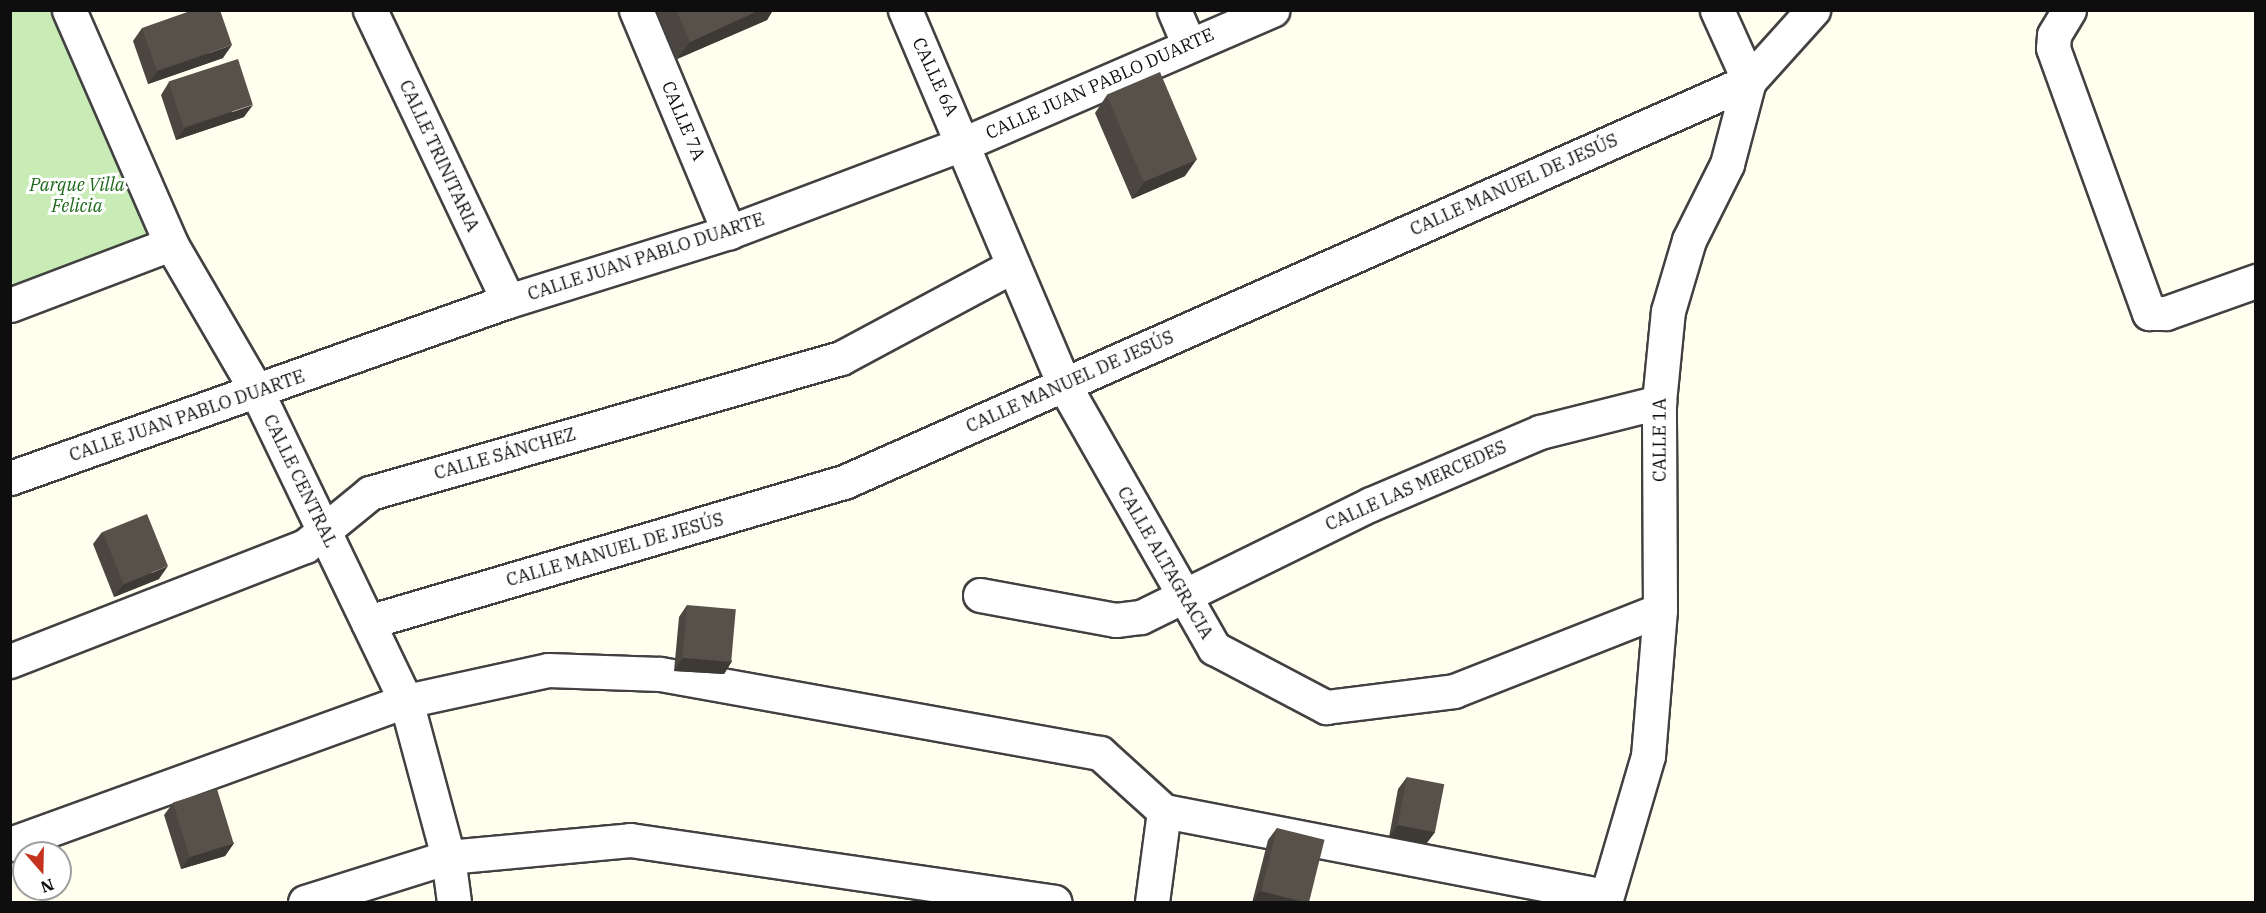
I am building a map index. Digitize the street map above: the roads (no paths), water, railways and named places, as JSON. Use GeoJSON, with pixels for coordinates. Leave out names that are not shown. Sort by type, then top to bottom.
{"type":"FeatureCollection","features":[{"type":"Feature","properties":{"kind":"street","name":"CALLE CENTRAL"},"geometry":{"type":"LineString","coordinates":[[69,10],[171,244],[257,392],[406,701],[448,857],[454,903]]}},
{"type":"Feature","properties":{"kind":"street","name":"CALLE TRINITARIA"},"geometry":{"type":"LineString","coordinates":[[370,10],[508,301]]}},
{"type":"Feature","properties":{"kind":"street","name":"CALLE 7A"},"geometry":{"type":"LineString","coordinates":[[636,10],[729,232]]}},
{"type":"Feature","properties":{"kind":"street","name":"CALLE 6A"},"geometry":{"type":"LineString","coordinates":[[905,10],[965,143]]}},
{"type":"Feature","properties":{"kind":"street"},"geometry":{"type":"LineString","coordinates":[[1174,10],[1189,45]]}},
{"type":"Feature","properties":{"kind":"street","name":"CALLE JUAN PABLO DUARTE"},"geometry":{"type":"LineString","coordinates":[[10,478],[508,301],[729,232],[965,143],[1272,10]]}},
{"type":"Feature","properties":{"kind":"street"},"geometry":{"type":"LineString","coordinates":[[1717,10],[1749,81]]}},
{"type":"Feature","properties":{"kind":"street","name":"CALLE 1A"},"geometry":{"type":"LineString","coordinates":[[1605,899],[1648,756],[1660,610],[1659,402],[1668,311],[1689,240],[1726,164],[1749,81],[1813,10]]}},
{"type":"Feature","properties":{"kind":"street"},"geometry":{"type":"LineString","coordinates":[[2069,10],[2053,48],[2149,313],[2166,313],[2256,281]]}},
{"type":"Feature","properties":{"kind":"street","name":"CALLE MANUEL DE JESÚS"},"geometry":{"type":"LineString","coordinates":[[368,622],[844,482],[1749,81]]}},
{"type":"Feature","properties":{"kind":"street","name":"CALLE ALTAGRACIA"},"geometry":{"type":"LineString","coordinates":[[965,143],[1011,267],[1064,385],[1214,648],[1326,707],[1454,691],[1660,610]]}},
{"type":"Feature","properties":{"kind":"street"},"geometry":{"type":"LineString","coordinates":[[10,305],[171,244]]}},
{"type":"Feature","properties":{"kind":"street","name":"CALLE SÁNCHEZ"},"geometry":{"type":"LineString","coordinates":[[10,661],[326,534],[370,493],[841,357],[1011,267]]}},
{"type":"Feature","properties":{"kind":"street","name":"CALLE LAS MERCEDES"},"geometry":{"type":"LineString","coordinates":[[980,595],[1116,620],[1141,617],[1371,504],[1540,432],[1659,402]]}},
{"type":"Feature","properties":{"kind":"street"},"geometry":{"type":"LineString","coordinates":[[10,844],[406,701],[548,670],[660,674],[1100,753],[1164,811],[1605,899]]}},
{"type":"Feature","properties":{"kind":"street"},"geometry":{"type":"LineString","coordinates":[[1152,903],[1164,811]]}},
{"type":"Feature","properties":{"kind":"street"},"geometry":{"type":"LineString","coordinates":[[305,903],[448,857],[630,840],[1054,903]]}},
{"type":"Feature","properties":{"kind":"park label","name":"Parque Villa Felicia"},"geometry":{"type":"Point","coordinates":[77,196]}}]}
